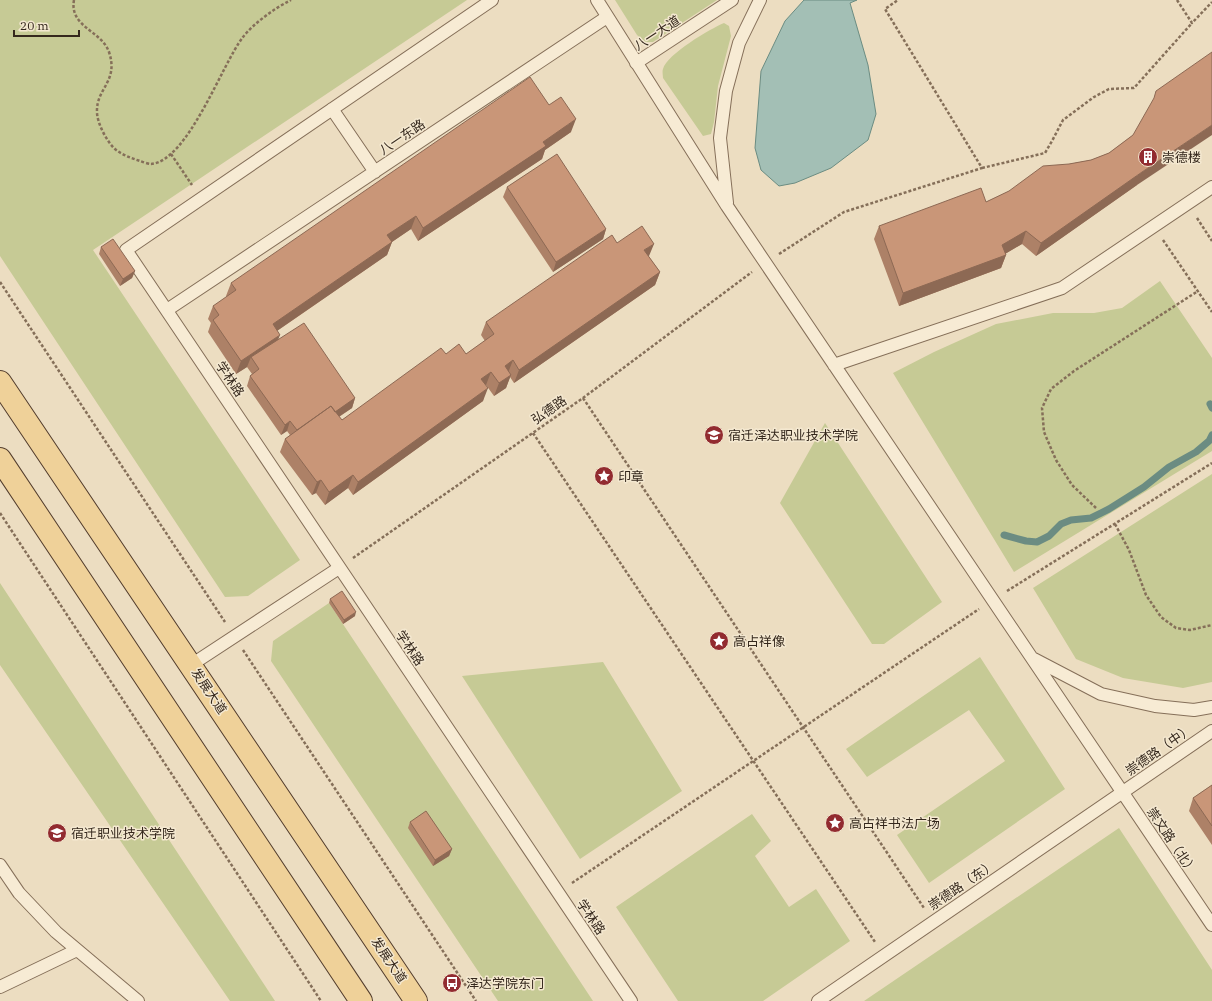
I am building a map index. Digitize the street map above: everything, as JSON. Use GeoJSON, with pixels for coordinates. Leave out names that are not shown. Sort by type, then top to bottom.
{"type":"FeatureCollection","features":[{"type":"Feature","properties":{"kind":"main road","name":"发展大道"},"geometry":{"type":"LineString","coordinates":[[0,382],[416,1001]]}},
{"type":"Feature","properties":{"kind":"main road"},"geometry":{"type":"LineString","coordinates":[[0,459],[361,1001]]}},
{"type":"Feature","properties":{"kind":"lane"},"geometry":{"type":"LineString","coordinates":[[201,198],[492,0]]}},
{"type":"Feature","properties":{"kind":"lane"},"geometry":{"type":"LineString","coordinates":[[597,0],[636,63]]}},
{"type":"Feature","properties":{"kind":"lane","name":"八一大道"},"geometry":{"type":"LineString","coordinates":[[636,63],[732,0]]}},
{"type":"Feature","properties":{"kind":"lane"},"geometry":{"type":"LineString","coordinates":[[727,206],[720,138],[726,91],[739,43],[760,0]]}},
{"type":"Feature","properties":{"kind":"lane","name":"八一东路"},"geometry":{"type":"LineString","coordinates":[[167,310],[607,17]]}},
{"type":"Feature","properties":{"kind":"lane","name":"崇文路（北）"},"geometry":{"type":"LineString","coordinates":[[636,63],[727,206],[1212,925]]}},
{"type":"Feature","properties":{"kind":"lane"},"geometry":{"type":"LineString","coordinates":[[332,109],[375,172]]}},
{"type":"Feature","properties":{"kind":"lane"},"geometry":{"type":"LineString","coordinates":[[834,365],[1062,288],[1212,187]]}},
{"type":"Feature","properties":{"kind":"lane","name":"学林路"},"geometry":{"type":"LineString","coordinates":[[201,198],[126,250],[631,1001]]}},
{"type":"Feature","properties":{"kind":"lane"},"geometry":{"type":"LineString","coordinates":[[191,665],[339,568]]}},
{"type":"Feature","properties":{"kind":"lane"},"geometry":{"type":"LineString","coordinates":[[1032,658],[1102,694],[1155,706],[1194,710],[1212,707]]}},
{"type":"Feature","properties":{"kind":"lane","name":"崇德路（中）"},"geometry":{"type":"LineString","coordinates":[[1123,793],[1212,731]]}},
{"type":"Feature","properties":{"kind":"lane","name":"崇德路（东）"},"geometry":{"type":"LineString","coordinates":[[818,1001],[1123,793]]}},
{"type":"Feature","properties":{"kind":"lane"},"geometry":{"type":"LineString","coordinates":[[0,865],[19,893],[56,932],[138,1001]]}},
{"type":"Feature","properties":{"kind":"lane"},"geometry":{"type":"LineString","coordinates":[[0,987],[78,950]]}},
{"type":"Feature","properties":{"kind":"path"},"geometry":{"type":"LineString","coordinates":[[74,0],[73,5],[77,19],[84,28],[98,36],[107,46],[111,57],[112,70],[99,98],[96,111],[99,123],[115,149],[128,157],[151,164],[164,160],[175,151],[183,141],[206,106],[243,37],[278,7],[291,0]]}},
{"type":"Feature","properties":{"kind":"path"},"geometry":{"type":"LineString","coordinates":[[898,0],[885,9],[982,168]]}},
{"type":"Feature","properties":{"kind":"path"},"geometry":{"type":"LineString","coordinates":[[1176,0],[1192,23]]}},
{"type":"Feature","properties":{"kind":"path","name":"弘德路"},"geometry":{"type":"LineString","coordinates":[[339,568],[583,398],[765,262],[844,212],[982,168],[1045,152],[1063,120],[1094,97],[1110,89],[1134,88],[1212,2]]}},
{"type":"Feature","properties":{"kind":"path"},"geometry":{"type":"LineString","coordinates":[[171,154],[201,198]]}},
{"type":"Feature","properties":{"kind":"path"},"geometry":{"type":"LineString","coordinates":[[1187,204],[1212,241]]}},
{"type":"Feature","properties":{"kind":"path"},"geometry":{"type":"LineString","coordinates":[[1154,226],[1212,312]]}},
{"type":"Feature","properties":{"kind":"path"},"geometry":{"type":"LineString","coordinates":[[1096,508],[1072,484],[1056,460],[1044,432],[1042,408],[1048,395],[1051,389],[1074,371],[1198,291]]}},
{"type":"Feature","properties":{"kind":"path"},"geometry":{"type":"LineString","coordinates":[[583,398],[933,922]]}},
{"type":"Feature","properties":{"kind":"path"},"geometry":{"type":"LineString","coordinates":[[533,433],[884,956]]}},
{"type":"Feature","properties":{"kind":"path"},"geometry":{"type":"LineString","coordinates":[[558,892],[993,600],[1212,463]]}},
{"type":"Feature","properties":{"kind":"path"},"geometry":{"type":"LineString","coordinates":[[0,513],[321,1001]]}},
{"type":"Feature","properties":{"kind":"path"},"geometry":{"type":"LineString","coordinates":[[1115,524],[1129,550],[1146,595],[1162,617],[1176,628],[1190,630],[1212,625]]}},
{"type":"Feature","properties":{"kind":"green space"},"geometry":{"type":"Polygon","coordinates":[[[0,0],[467,0],[93,250],[300,560],[248,596],[225,597],[0,256],[0,0]]]}},
{"type":"Feature","properties":{"kind":"green space"},"geometry":{"type":"Polygon","coordinates":[[[615,0],[717,0],[653,42],[645,42],[637,35],[615,0]]]}},
{"type":"Feature","properties":{"kind":"green space"},"geometry":{"type":"Polygon","coordinates":[[[724,23],[729,26],[731,36],[718,86],[714,122],[711,134],[703,136],[663,78],[663,70],[666,63],[680,49],[724,23]]]}},
{"type":"Feature","properties":{"kind":"green space"},"geometry":{"type":"Polygon","coordinates":[[[1160,281],[1212,358],[1212,451],[1014,572],[893,373],[934,352],[996,324],[1053,313],[1094,313],[1122,308],[1160,281]]]}},
{"type":"Feature","properties":{"kind":"green space"},"geometry":{"type":"Polygon","coordinates":[[[825,423],[942,602],[884,644],[872,644],[780,503],[825,423]]]}},
{"type":"Feature","properties":{"kind":"green space"},"geometry":{"type":"Polygon","coordinates":[[[1212,474],[1212,682],[1183,688],[1123,678],[1076,659],[1033,588],[1212,474]]]}},
{"type":"Feature","properties":{"kind":"green space"},"geometry":{"type":"Polygon","coordinates":[[[0,583],[275,1001],[230,1001],[0,665],[0,583]]]}},
{"type":"Feature","properties":{"kind":"green space"},"geometry":{"type":"Polygon","coordinates":[[[329,603],[593,1001],[498,1001],[271,661],[273,641],[329,603]]]}},
{"type":"Feature","properties":{"kind":"green space"},"geometry":{"type":"Polygon","coordinates":[[[980,657],[1065,789],[929,883],[897,835],[1005,761],[969,710],[867,777],[846,749],[980,657]]]}},
{"type":"Feature","properties":{"kind":"green space"},"geometry":{"type":"Polygon","coordinates":[[[603,662],[682,791],[580,859],[462,676],[603,662]]]}},
{"type":"Feature","properties":{"kind":"green space"},"geometry":{"type":"Polygon","coordinates":[[[752,814],[771,841],[755,856],[789,907],[816,889],[850,941],[763,1001],[678,1001],[616,907],[752,814]]]}},
{"type":"Feature","properties":{"kind":"green space"},"geometry":{"type":"Polygon","coordinates":[[[1119,828],[1212,970],[1212,1001],[864,1001],[1119,828]]]}},
{"type":"Feature","properties":{"kind":"water"},"geometry":{"type":"Polygon","coordinates":[[[804,0],[857,0],[850,3],[868,65],[876,114],[868,140],[831,168],[795,183],[779,186],[761,170],[755,148],[761,71],[785,21],[804,0]]]}},
{"type":"Feature","properties":{"kind":"building"},"geometry":{"type":"Polygon","coordinates":[[[1212,52],[1212,125],[1041,243],[1026,231],[1002,245],[1006,255],[903,293],[879,226],[981,188],[986,202],[1009,191],[1043,166],[1069,164],[1091,160],[1109,153],[1133,135],[1154,98],[1156,91],[1212,52]]]}},
{"type":"Feature","properties":{"kind":"building"},"geometry":{"type":"Polygon","coordinates":[[[530,77],[549,105],[561,97],[576,119],[543,142],[546,146],[423,228],[416,216],[387,235],[392,242],[273,324],[280,335],[241,361],[213,320],[219,315],[213,306],[236,290],[231,283],[530,77]]]}},
{"type":"Feature","properties":{"kind":"building"},"geometry":{"type":"Polygon","coordinates":[[[557,154],[606,229],[556,262],[507,187],[557,154]]]}},
{"type":"Feature","properties":{"kind":"building"},"geometry":{"type":"Polygon","coordinates":[[[642,226],[654,244],[644,250],[660,272],[519,370],[513,360],[505,366],[511,375],[499,383],[491,372],[481,379],[488,388],[358,482],[353,475],[329,492],[321,480],[317,482],[285,439],[331,406],[342,420],[441,348],[446,354],[459,344],[466,354],[494,334],[486,322],[612,235],[617,243],[642,226]]]}},
{"type":"Feature","properties":{"kind":"building"},"geometry":{"type":"Polygon","coordinates":[[[113,239],[135,271],[123,279],[101,247],[113,239]]]}},
{"type":"Feature","properties":{"kind":"building"},"geometry":{"type":"Polygon","coordinates":[[[304,323],[355,398],[335,412],[331,406],[297,430],[290,421],[285,425],[250,376],[259,369],[251,357],[304,323]]]}},
{"type":"Feature","properties":{"kind":"building"},"geometry":{"type":"Polygon","coordinates":[[[342,591],[356,612],[344,620],[330,599],[342,591]]]}},
{"type":"Feature","properties":{"kind":"building"},"geometry":{"type":"Polygon","coordinates":[[[1212,785],[1212,826],[1193,798],[1212,785]]]}},
{"type":"Feature","properties":{"kind":"building"},"geometry":{"type":"Polygon","coordinates":[[[426,811],[452,849],[435,860],[410,822],[426,811]]]}},
{"type":"Feature","properties":{"kind":"waterway"},"geometry":{"type":"LineString","coordinates":[[1210,404],[1212,408]]}},
{"type":"Feature","properties":{"kind":"waterway"},"geometry":{"type":"LineString","coordinates":[[1004,535],[1026,541],[1037,542],[1049,536],[1061,524],[1071,520],[1091,518],[1109,509],[1144,487],[1169,467],[1196,452],[1209,441],[1212,435]]}},
{"type":"Feature","properties":{"kind":"place","name":"崇德楼"},"geometry":{"type":"Point","coordinates":[1148,157]}},
{"type":"Feature","properties":{"kind":"place","name":"宿迁泽达职业技术学院"},"geometry":{"type":"Point","coordinates":[714,435]}},
{"type":"Feature","properties":{"kind":"place","name":"印章"},"geometry":{"type":"Point","coordinates":[604,476]}},
{"type":"Feature","properties":{"kind":"place","name":"高占祥像"},"geometry":{"type":"Point","coordinates":[719,641]}},
{"type":"Feature","properties":{"kind":"place","name":"高占祥书法广场"},"geometry":{"type":"Point","coordinates":[835,823]}},
{"type":"Feature","properties":{"kind":"place","name":"宿迁职业技术学院"},"geometry":{"type":"Point","coordinates":[57,833]}},
{"type":"Feature","properties":{"kind":"place","name":"泽达学院东门"},"geometry":{"type":"Point","coordinates":[452,983]}}]}
